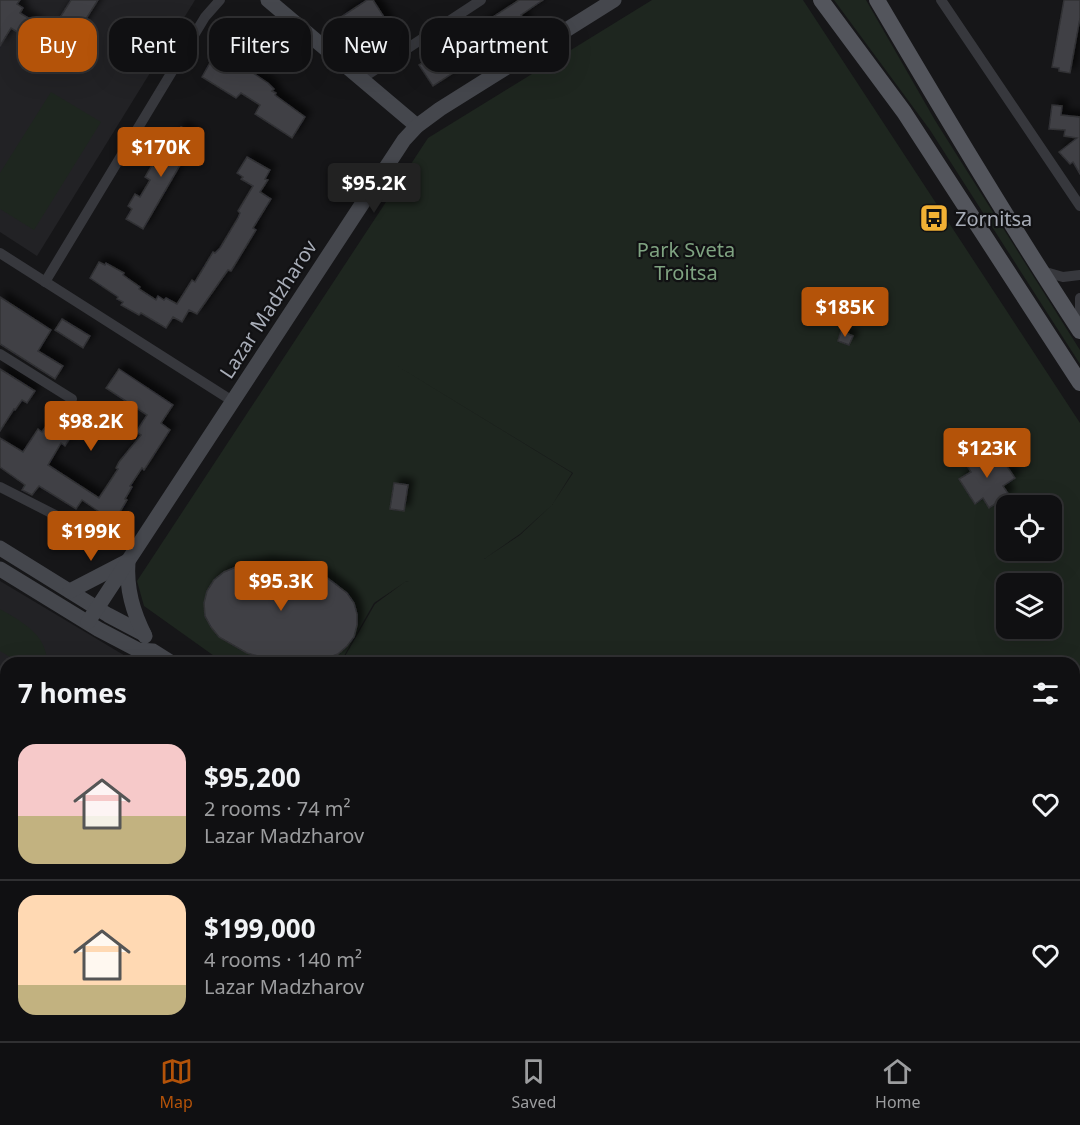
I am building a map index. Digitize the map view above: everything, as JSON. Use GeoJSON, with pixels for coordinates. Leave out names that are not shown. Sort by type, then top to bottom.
{"type":"FeatureCollection","features":[{"type":"Feature","properties":{"kind":"main road"},"geometry":{"type":"LineString","coordinates":[[268,0],[417,126]]}},
{"type":"Feature","properties":{"kind":"main road","name":"Lazar Madzharov"},"geometry":{"type":"LineString","coordinates":[[88,622],[234,402],[391,157],[417,126],[614,0]]}},
{"type":"Feature","properties":{"kind":"main road"},"geometry":{"type":"LineString","coordinates":[[821,0],[904,112],[1080,383]]}},
{"type":"Feature","properties":{"kind":"main road"},"geometry":{"type":"LineString","coordinates":[[877,0],[964,148],[1080,331]]}},
{"type":"Feature","properties":{"kind":"main road"},"geometry":{"type":"LineString","coordinates":[[0,548],[98,609],[144,634]]}},
{"type":"Feature","properties":{"kind":"main road"},"geometry":{"type":"LineString","coordinates":[[70,591],[128,561],[128,594],[153,651]]}},
{"type":"Feature","properties":{"kind":"main road"},"geometry":{"type":"LineString","coordinates":[[0,569],[138,650],[153,651],[162,657]]}},
{"type":"Feature","properties":{"kind":"street"},"geometry":{"type":"LineString","coordinates":[[45,282],[205,16],[220,0]]}},
{"type":"Feature","properties":{"kind":"street"},"geometry":{"type":"LineString","coordinates":[[361,79],[481,0]]}},
{"type":"Feature","properties":{"kind":"street"},"geometry":{"type":"LineString","coordinates":[[941,0],[1080,206]]}},
{"type":"Feature","properties":{"kind":"street"},"geometry":{"type":"LineString","coordinates":[[0,253],[234,402]]}},
{"type":"Feature","properties":{"kind":"street"},"geometry":{"type":"LineString","coordinates":[[1040,271],[1063,277],[1080,275]]}},
{"type":"Feature","properties":{"kind":"street"},"geometry":{"type":"LineString","coordinates":[[1080,298],[1080,331]]}},
{"type":"Feature","properties":{"kind":"street"},"geometry":{"type":"LineString","coordinates":[[0,354],[72,399]]}},
{"type":"Feature","properties":{"kind":"street"},"geometry":{"type":"LineString","coordinates":[[0,487],[67,521]]}},
{"type":"Feature","properties":{"kind":"shaded area"},"geometry":{"type":"Polygon","coordinates":[[[0,0],[195,0],[184,18],[109,18],[109,72],[151,72],[37,256],[0,232],[0,0]]]}},
{"type":"Feature","properties":{"kind":"shaded area"},"geometry":{"type":"Polygon","coordinates":[[[0,581],[127,657],[0,657],[0,581]]]}},
{"type":"Feature","properties":{"kind":"green space","name":"Park Sveta Troitsa"},"geometry":{"type":"Polygon","coordinates":[[[652,0],[803,0],[1080,423],[1080,657],[344,657],[375,604],[405,582],[374,603],[343,657],[216,657],[144,606],[137,581],[428,138],[535,72],[569,72],[569,51],[652,0]],[[389,361],[572,473],[552,505],[573,473],[389,361]],[[552,505],[520,534],[484,559],[520,535],[552,505]]]}},
{"type":"Feature","properties":{"kind":"green space"},"geometry":{"type":"Polygon","coordinates":[[[834,0],[866,0],[936,122],[1080,350],[1080,364],[930,130],[834,0]]]}},
{"type":"Feature","properties":{"kind":"green space"},"geometry":{"type":"Polygon","coordinates":[[[51,92],[101,122],[34,230],[0,209],[0,173],[51,92]]]}},
{"type":"Feature","properties":{"kind":"green space"},"geometry":{"type":"Polygon","coordinates":[[[0,609],[32,630],[43,644],[46,657],[10,657],[0,651],[0,609]]]}},
{"type":"Feature","properties":{"kind":"building"},"geometry":{"type":"Polygon","coordinates":[[[0,0],[20,0],[17,4],[23,8],[20,13],[28,18],[18,18],[18,32],[11,28],[0,46],[0,0]]]}},
{"type":"Feature","properties":{"kind":"building"},"geometry":{"type":"Polygon","coordinates":[[[71,0],[98,0],[87,18],[60,18],[71,0]]]}},
{"type":"Feature","properties":{"kind":"building"},"geometry":{"type":"Polygon","coordinates":[[[367,0],[373,0],[385,18],[342,18],[367,0]]]}},
{"type":"Feature","properties":{"kind":"building"},"geometry":{"type":"Polygon","coordinates":[[[519,0],[543,0],[521,15],[523,18],[491,18],[519,0]]]}},
{"type":"Feature","properties":{"kind":"building"},"geometry":{"type":"Polygon","coordinates":[[[1064,0],[1080,0],[1080,18],[1070,73],[1052,67],[1064,0]]]}},
{"type":"Feature","properties":{"kind":"building"},"geometry":{"type":"Polygon","coordinates":[[[209,65],[209,72],[252,72],[268,83],[274,89],[272,91],[276,93],[275,95],[305,117],[292,138],[255,114],[260,105],[241,93],[236,98],[202,77],[209,65]]]}},
{"type":"Feature","properties":{"kind":"building"},"geometry":{"type":"Polygon","coordinates":[[[424,72],[455,72],[433,86],[424,72]]]}},
{"type":"Feature","properties":{"kind":"building"},"geometry":{"type":"Polygon","coordinates":[[[1052,105],[1062,106],[1061,115],[1080,117],[1080,174],[1073,162],[1070,164],[1059,152],[1077,138],[1064,136],[1065,130],[1049,129],[1052,105]]]}},
{"type":"Feature","properties":{"kind":"building"},"geometry":{"type":"Polygon","coordinates":[[[181,127],[197,136],[143,229],[126,219],[132,209],[128,206],[135,194],[140,197],[150,180],[145,177],[152,165],[157,168],[167,151],[162,149],[170,136],[174,139],[181,127]]]}},
{"type":"Feature","properties":{"kind":"building"},"geometry":{"type":"Polygon","coordinates":[[[247,157],[270,170],[265,179],[268,180],[260,192],[271,199],[253,228],[256,230],[231,271],[228,270],[197,314],[189,310],[182,322],[173,317],[166,328],[141,313],[139,315],[121,305],[123,302],[117,299],[118,297],[90,278],[99,262],[105,265],[106,263],[124,273],[123,275],[140,287],[139,289],[156,300],[158,296],[177,304],[192,280],[195,282],[213,252],[215,253],[220,248],[238,218],[240,213],[238,211],[253,186],[241,179],[243,177],[237,173],[247,157]]]}},
{"type":"Feature","properties":{"kind":"building"},"geometry":{"type":"Polygon","coordinates":[[[0,297],[51,330],[38,351],[63,366],[55,379],[0,344],[0,297]]]}},
{"type":"Feature","properties":{"kind":"building"},"geometry":{"type":"Polygon","coordinates":[[[62,319],[90,336],[83,348],[55,330],[62,319]]]}},
{"type":"Feature","properties":{"kind":"building"},"geometry":{"type":"Polygon","coordinates":[[[841,331],[853,336],[849,345],[838,341],[841,331]]]}},
{"type":"Feature","properties":{"kind":"building"},"geometry":{"type":"Polygon","coordinates":[[[0,369],[35,391],[27,403],[22,400],[14,409],[0,431],[0,369]]]}},
{"type":"Feature","properties":{"kind":"building"},"geometry":{"type":"Polygon","coordinates":[[[119,369],[173,405],[161,423],[170,430],[144,470],[142,468],[130,486],[132,487],[125,499],[127,500],[114,522],[82,500],[76,509],[39,486],[32,495],[22,490],[25,485],[0,467],[0,438],[23,452],[38,429],[42,432],[55,413],[77,427],[65,446],[61,443],[48,465],[99,498],[118,469],[116,468],[119,462],[141,435],[136,432],[147,415],[106,388],[119,369]]]}},
{"type":"Feature","properties":{"kind":"building"},"geometry":{"type":"Polygon","coordinates":[[[980,451],[986,461],[998,453],[1015,478],[1003,486],[1009,495],[996,495],[996,503],[989,508],[983,498],[975,504],[959,479],[971,472],[964,461],[980,451]]]}},
{"type":"Feature","properties":{"kind":"building"},"geometry":{"type":"Polygon","coordinates":[[[394,483],[408,485],[404,511],[390,509],[394,483]]]}},
{"type":"Feature","properties":{"kind":"building"},"geometry":{"type":"Polygon","coordinates":[[[266,562],[297,565],[326,577],[347,593],[354,603],[357,625],[354,637],[338,654],[330,657],[261,657],[247,653],[219,637],[205,616],[204,603],[207,591],[214,580],[224,572],[236,567],[266,562]]]}},
{"type":"Feature","properties":{"kind":"place","name":"Zornitsa"},"geometry":{"type":"Point","coordinates":[934,218]}}]}
